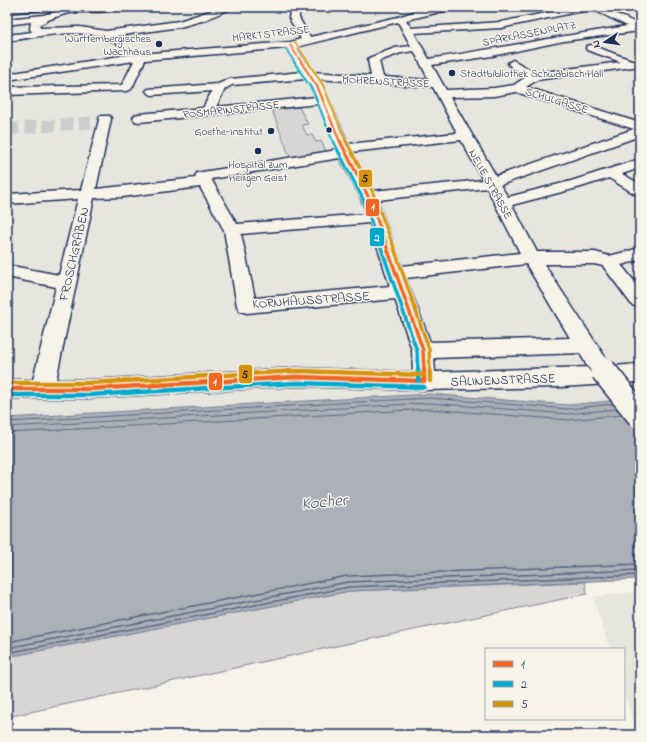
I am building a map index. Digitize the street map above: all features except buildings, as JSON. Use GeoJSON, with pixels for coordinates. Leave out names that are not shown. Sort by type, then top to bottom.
{"type":"FeatureCollection","features":[{"type":"Feature","properties":{"kind":"street"},"geometry":{"type":"LineString","coordinates":[[7,10],[39,7]]}},
{"type":"Feature","properties":{"kind":"street"},"geometry":{"type":"LineString","coordinates":[[7,22],[43,18],[80,8],[98,9],[113,7]]}},
{"type":"Feature","properties":{"kind":"street"},"geometry":{"type":"LineString","coordinates":[[7,38],[80,30],[106,34],[180,24],[202,18],[230,7]]}},
{"type":"Feature","properties":{"kind":"street"},"geometry":{"type":"LineString","coordinates":[[295,7],[294,18],[307,41]]}},
{"type":"Feature","properties":{"kind":"street"},"geometry":{"type":"LineString","coordinates":[[416,14],[424,7]]}},
{"type":"Feature","properties":{"kind":"street","name":"MARKTSTRASSE"},"geometry":{"type":"LineString","coordinates":[[7,77],[127,58],[290,45],[450,7]]}},
{"type":"Feature","properties":{"kind":"street"},"geometry":{"type":"LineString","coordinates":[[407,31],[501,25],[589,7]]}},
{"type":"Feature","properties":{"kind":"street"},"geometry":{"type":"LineString","coordinates":[[595,7],[622,20],[639,24]]}},
{"type":"Feature","properties":{"kind":"street"},"geometry":{"type":"LineString","coordinates":[[43,18],[34,24],[35,29],[38,32],[46,33]]}},
{"type":"Feature","properties":{"kind":"street","name":"NEUE STRASSE"},"geometry":{"type":"LineString","coordinates":[[401,19],[531,258],[591,353],[640,416]]}},
{"type":"Feature","properties":{"kind":"street","name":"SPARKASSENPLATZ"},"geometry":{"type":"LineString","coordinates":[[425,63],[492,53],[639,24]]}},
{"type":"Feature","properties":{"kind":"street"},"geometry":{"type":"LineString","coordinates":[[106,34],[118,40],[127,58]]}},
{"type":"Feature","properties":{"kind":"street"},"geometry":{"type":"LineString","coordinates":[[290,45],[310,76],[323,100],[343,149],[368,196],[377,218],[423,350],[424,381]]}},
{"type":"Feature","properties":{"kind":"street"},"geometry":{"type":"LineString","coordinates":[[378,81],[373,60],[399,50],[417,48]]}},
{"type":"Feature","properties":{"kind":"street"},"geometry":{"type":"LineString","coordinates":[[591,48],[637,65]]}},
{"type":"Feature","properties":{"kind":"street"},"geometry":{"type":"LineString","coordinates":[[7,91],[126,88],[141,57]]}},
{"type":"Feature","properties":{"kind":"street","name":"SCHULGASSE"},"geometry":{"type":"LineString","coordinates":[[513,63],[534,77],[517,88]]}},
{"type":"Feature","properties":{"kind":"street"},"geometry":{"type":"LineString","coordinates":[[534,77],[637,65]]}},
{"type":"Feature","properties":{"kind":"street","name":"MOHRENSTRASSE"},"geometry":{"type":"LineString","coordinates":[[152,91],[220,87],[230,82],[310,76],[378,81],[439,89],[494,92],[517,88]]}},
{"type":"Feature","properties":{"kind":"street"},"geometry":{"type":"LineString","coordinates":[[208,111],[220,87]]}},
{"type":"Feature","properties":{"kind":"street","name":"SCHULGASSE"},"geometry":{"type":"LineString","coordinates":[[517,88],[640,127]]}},
{"type":"Feature","properties":{"kind":"street","name":"ROSMARINSTRASSE"},"geometry":{"type":"LineString","coordinates":[[139,118],[323,100]]}},
{"type":"Feature","properties":{"kind":"street","name":"FROSCHGRABEN"},"geometry":{"type":"LineString","coordinates":[[42,390],[105,119]]}},
{"type":"Feature","properties":{"kind":"street"},"geometry":{"type":"LineString","coordinates":[[368,196],[491,183],[640,132]]}},
{"type":"Feature","properties":{"kind":"street"},"geometry":{"type":"LineString","coordinates":[[7,199],[122,192],[204,182],[202,176],[335,155],[343,149],[359,146],[465,136]]}},
{"type":"Feature","properties":{"kind":"street"},"geometry":{"type":"LineString","coordinates":[[550,162],[576,184]]}},
{"type":"Feature","properties":{"kind":"street"},"geometry":{"type":"LineString","coordinates":[[502,203],[576,184],[640,163]]}},
{"type":"Feature","properties":{"kind":"street"},"geometry":{"type":"LineString","coordinates":[[611,173],[640,191]]}},
{"type":"Feature","properties":{"kind":"street","name":"KORNHAUSSTRASSE"},"geometry":{"type":"LineString","coordinates":[[204,182],[232,230],[247,306],[402,292]]}},
{"type":"Feature","properties":{"kind":"street"},"geometry":{"type":"LineString","coordinates":[[232,230],[377,218]]}},
{"type":"Feature","properties":{"kind":"street"},"geometry":{"type":"LineString","coordinates":[[395,273],[531,258],[595,258],[609,262],[640,254]]}},
{"type":"Feature","properties":{"kind":"street"},"geometry":{"type":"LineString","coordinates":[[609,262],[640,300]]}},
{"type":"Feature","properties":{"kind":"street"},"geometry":{"type":"LineString","coordinates":[[7,271],[67,283]]}},
{"type":"Feature","properties":{"kind":"street"},"geometry":{"type":"LineString","coordinates":[[423,350],[591,353]]}},
{"type":"Feature","properties":{"kind":"street","name":"SALINENSTRASSE"},"geometry":{"type":"LineString","coordinates":[[7,389],[42,390],[296,377],[424,381],[561,378],[640,373]]}},
{"type":"Feature","properties":{"kind":"shaded area"},"geometry":{"type":"Polygon","coordinates":[[[86,7],[640,7],[640,398],[568,405],[429,394],[7,418],[7,22],[86,7]]]}},
{"type":"Feature","properties":{"kind":"shaded area"},"geometry":{"type":"Polygon","coordinates":[[[299,107],[308,124],[302,125],[307,135],[312,135],[316,142],[321,141],[328,155],[291,160],[272,110],[299,107]]]}},
{"type":"Feature","properties":{"kind":"shaded area"},"geometry":{"type":"Polygon","coordinates":[[[585,582],[587,594],[7,717],[7,657],[350,591],[585,582]]]}},
{"type":"Feature","properties":{"kind":"shaded area"},"geometry":{"type":"Polygon","coordinates":[[[640,591],[640,735],[638,735],[625,696],[625,648],[610,648],[593,597],[640,591]]]}},
{"type":"Feature","properties":{"kind":"water","name":"Kocher"},"geometry":{"type":"Polygon","coordinates":[[[429,394],[568,405],[640,398],[640,579],[350,591],[7,657],[7,418],[429,394]]]}},
{"type":"Feature","properties":{"kind":"tunnel"},"geometry":{"type":"LineString","coordinates":[[7,129],[98,122]]}},
{"type":"Feature","properties":{"kind":"transit line","name":"5"},"geometry":{"type":"LineString","coordinates":[[295,42],[323,85],[348,146],[373,193],[383,216],[429,349],[430,381]]}},
{"type":"Feature","properties":{"kind":"transit line","name":"1"},"geometry":{"type":"LineString","coordinates":[[290,45],[318,88],[343,149],[368,196],[377,218],[423,350],[424,381]]}},
{"type":"Feature","properties":{"kind":"transit line","name":"2"},"geometry":{"type":"LineString","coordinates":[[285,48],[313,91],[337,151],[363,199],[417,351],[418,381]]}},
{"type":"Feature","properties":{"kind":"transit line","name":"5"},"geometry":{"type":"LineString","coordinates":[[7,383],[89,383],[296,371],[424,375]]}},
{"type":"Feature","properties":{"kind":"transit line","name":"1"},"geometry":{"type":"LineString","coordinates":[[7,389],[89,389],[296,377],[424,381]]}},
{"type":"Feature","properties":{"kind":"transit line","name":"2"},"geometry":{"type":"LineString","coordinates":[[7,395],[89,395],[296,383],[424,387]]}},
{"type":"Feature","properties":{"kind":"place","name":"Württembergisches Wachhaus"},"geometry":{"type":"Point","coordinates":[159,44]}},
{"type":"Feature","properties":{"kind":"place","name":"Stadtbibliothek Schwäbisch Hall"},"geometry":{"type":"Point","coordinates":[452,73]}},
{"type":"Feature","properties":{"kind":"place","name":"Goethe-Institut"},"geometry":{"type":"Point","coordinates":[271,131]}},
{"type":"Feature","properties":{"kind":"place","name":"Hospital zum Heiligen Geist"},"geometry":{"type":"Point","coordinates":[258,151]}}]}
